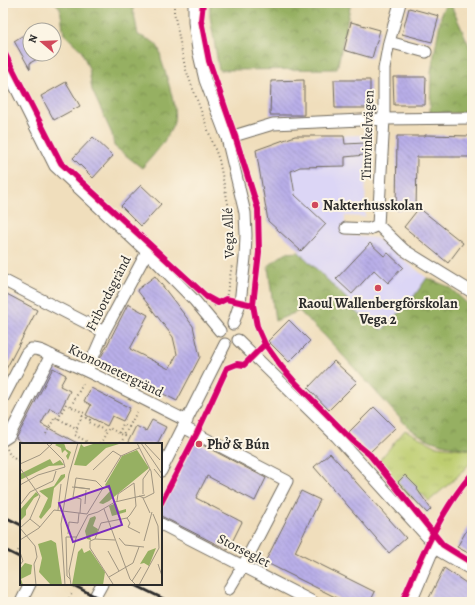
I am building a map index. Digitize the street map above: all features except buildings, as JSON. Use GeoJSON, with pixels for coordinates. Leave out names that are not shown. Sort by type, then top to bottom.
{"type":"FeatureCollection","features":[{"type":"Feature","properties":{"kind":"street","name":"Vega Allé"},"geometry":{"type":"LineString","coordinates":[[194,3],[194,22],[198,50],[205,80],[227,138],[245,213],[245,258],[240,303],[233,324]]}},
{"type":"Feature","properties":{"kind":"street","name":"Timvinkelvägen"},"geometry":{"type":"LineString","coordinates":[[378,225],[384,119],[384,69],[389,42],[400,3]]}},
{"type":"Feature","properties":{"kind":"street"},"geometry":{"type":"LineString","coordinates":[[389,42],[426,52]]}},
{"type":"Feature","properties":{"kind":"street"},"geometry":{"type":"LineString","coordinates":[[3,70],[8,72],[55,166],[147,252],[195,301],[220,331],[220,339],[225,344],[229,346],[233,345],[238,340],[238,329],[233,324],[226,325],[220,331]]}},
{"type":"Feature","properties":{"kind":"street"},"geometry":{"type":"LineString","coordinates":[[227,138],[273,124],[384,119],[472,118]]}},
{"type":"Feature","properties":{"kind":"street"},"geometry":{"type":"LineString","coordinates":[[346,228],[369,229],[378,225],[404,250],[472,292]]}},
{"type":"Feature","properties":{"kind":"street","name":"Fribordsgränd"},"geometry":{"type":"LineString","coordinates":[[87,370],[104,332],[147,252]]}},
{"type":"Feature","properties":{"kind":"street","name":"Kronometergränd"},"geometry":{"type":"LineString","coordinates":[[3,280],[104,332]]}},
{"type":"Feature","properties":{"kind":"street"},"geometry":{"type":"LineString","coordinates":[[238,340],[336,436],[441,552],[472,570]]}},
{"type":"Feature","properties":{"kind":"street"},"geometry":{"type":"LineString","coordinates":[[162,469],[225,344]]}},
{"type":"Feature","properties":{"kind":"street","name":"Kronometergränd"},"geometry":{"type":"LineString","coordinates":[[3,398],[26,354],[31,349],[38,348],[52,356],[87,370],[288,481],[243,566]]}},
{"type":"Feature","properties":{"kind":"street"},"geometry":{"type":"LineString","coordinates":[[4,446],[52,356]]}},
{"type":"Feature","properties":{"kind":"street","name":"Storseglet"},"geometry":{"type":"LineString","coordinates":[[162,525],[313,602]]}},
{"type":"Feature","properties":{"kind":"street"},"geometry":{"type":"LineString","coordinates":[[411,602],[435,545]]}},
{"type":"Feature","properties":{"kind":"street"},"geometry":{"type":"LineString","coordinates":[[229,589],[243,566]]}},
{"type":"Feature","properties":{"kind":"street"},"geometry":{"type":"LineString","coordinates":[[21,602],[30,585]]}},
{"type":"Feature","properties":{"kind":"street"},"geometry":{"type":"LineString","coordinates":[[92,602],[101,585]]}},
{"type":"Feature","properties":{"kind":"path"},"geometry":{"type":"LineString","coordinates":[[174,3],[174,12],[185,67],[218,160],[230,213],[234,254]]}},
{"type":"Feature","properties":{"kind":"path"},"geometry":{"type":"LineString","coordinates":[[226,299],[233,261]]}},
{"type":"Feature","properties":{"kind":"path"},"geometry":{"type":"LineString","coordinates":[[215,303],[226,299],[240,303]]}},
{"type":"Feature","properties":{"kind":"path"},"geometry":{"type":"LineString","coordinates":[[71,406],[84,382]]}},
{"type":"Feature","properties":{"kind":"path"},"geometry":{"type":"LineString","coordinates":[[58,419],[66,404],[84,413],[76,428],[78,429],[75,435],[89,443]]}},
{"type":"Feature","properties":{"kind":"path"},"geometry":{"type":"LineString","coordinates":[[120,443],[138,410]]}},
{"type":"Feature","properties":{"kind":"path"},"geometry":{"type":"LineString","coordinates":[[82,416],[90,420],[89,422],[107,432]]}},
{"type":"Feature","properties":{"kind":"path"},"geometry":{"type":"LineString","coordinates":[[46,434],[55,417],[76,428]]}},
{"type":"Feature","properties":{"kind":"path"},"geometry":{"type":"LineString","coordinates":[[119,433],[123,424],[128,427]]}},
{"type":"Feature","properties":{"kind":"path"},"geometry":{"type":"LineString","coordinates":[[101,443],[109,428],[124,435]]}},
{"type":"Feature","properties":{"kind":"path"},"geometry":{"type":"LineString","coordinates":[[4,446],[20,454]]}},
{"type":"Feature","properties":{"kind":"path"},"geometry":{"type":"LineString","coordinates":[[4,446],[10,455],[20,463]]}},
{"type":"Feature","properties":{"kind":"path"},"geometry":{"type":"LineString","coordinates":[[67,602],[72,593]]}},
{"type":"Feature","properties":{"kind":"shaded area","name":"Nakterhusskolan"},"geometry":{"type":"Polygon","coordinates":[[[371,135],[371,155],[366,156],[365,217],[345,216],[344,235],[376,238],[427,278],[410,302],[382,330],[353,310],[347,299],[299,252],[300,250],[268,221],[264,194],[295,136],[371,135]]]}},
{"type":"Feature","properties":{"kind":"green space"},"geometry":{"type":"Polygon","coordinates":[[[55,3],[132,3],[138,35],[154,43],[159,49],[173,102],[174,119],[173,125],[163,142],[142,168],[114,146],[112,134],[92,90],[89,69],[81,50],[64,34],[60,8],[55,3]]]}},
{"type":"Feature","properties":{"kind":"green space"},"geometry":{"type":"Polygon","coordinates":[[[210,3],[351,3],[337,69],[219,70],[210,16],[210,3]]]}},
{"type":"Feature","properties":{"kind":"green space"},"geometry":{"type":"Polygon","coordinates":[[[447,3],[450,3],[472,52],[472,113],[430,113],[431,72],[442,11],[447,3]]]}},
{"type":"Feature","properties":{"kind":"green space"},"geometry":{"type":"Polygon","coordinates":[[[299,252],[347,299],[353,310],[382,330],[410,302],[427,278],[449,287],[472,308],[472,449],[437,443],[414,432],[325,336],[299,311],[275,321],[268,266],[285,253],[299,252]]]}},
{"type":"Feature","properties":{"kind":"green space"},"geometry":{"type":"Polygon","coordinates":[[[405,430],[436,446],[472,450],[472,461],[456,478],[429,501],[421,493],[412,499],[377,463],[405,430]]]}},
{"type":"Feature","properties":{"kind":"railway"},"geometry":{"type":"LineString","coordinates":[[3,516],[20,524]]}},
{"type":"Feature","properties":{"kind":"railway"},"geometry":{"type":"LineString","coordinates":[[3,549],[20,558]]}},
{"type":"Feature","properties":{"kind":"railway"},"geometry":{"type":"LineString","coordinates":[[73,585],[106,602]]}},
{"type":"Feature","properties":{"kind":"railway"},"geometry":{"type":"LineString","coordinates":[[135,585],[170,602]]}},
{"type":"Feature","properties":{"kind":"cycle path"},"geometry":{"type":"LineString","coordinates":[[162,501],[197,433],[227,368],[237,364],[244,365],[265,344],[257,326],[253,305],[259,252],[258,209],[209,61],[201,20],[203,3]]}},
{"type":"Feature","properties":{"kind":"cycle path"},"geometry":{"type":"LineString","coordinates":[[3,52],[61,163],[207,297],[218,303],[226,299],[253,305]]}},
{"type":"Feature","properties":{"kind":"cycle path"},"geometry":{"type":"LineString","coordinates":[[265,344],[293,380],[352,440],[370,455],[443,545],[472,563]]}},
{"type":"Feature","properties":{"kind":"cycle path"},"geometry":{"type":"LineString","coordinates":[[402,602],[432,535],[450,504],[472,474]]}},
{"type":"Feature","properties":{"kind":"place","name":"Nakterhusskolan"},"geometry":{"type":"Point","coordinates":[315,205]}},
{"type":"Feature","properties":{"kind":"place","name":"Raoul Wallenbergförskolan Vega 2"},"geometry":{"type":"Point","coordinates":[378,288]}},
{"type":"Feature","properties":{"kind":"place","name":"Phở & Bún"},"geometry":{"type":"Point","coordinates":[199,444]}}]}
